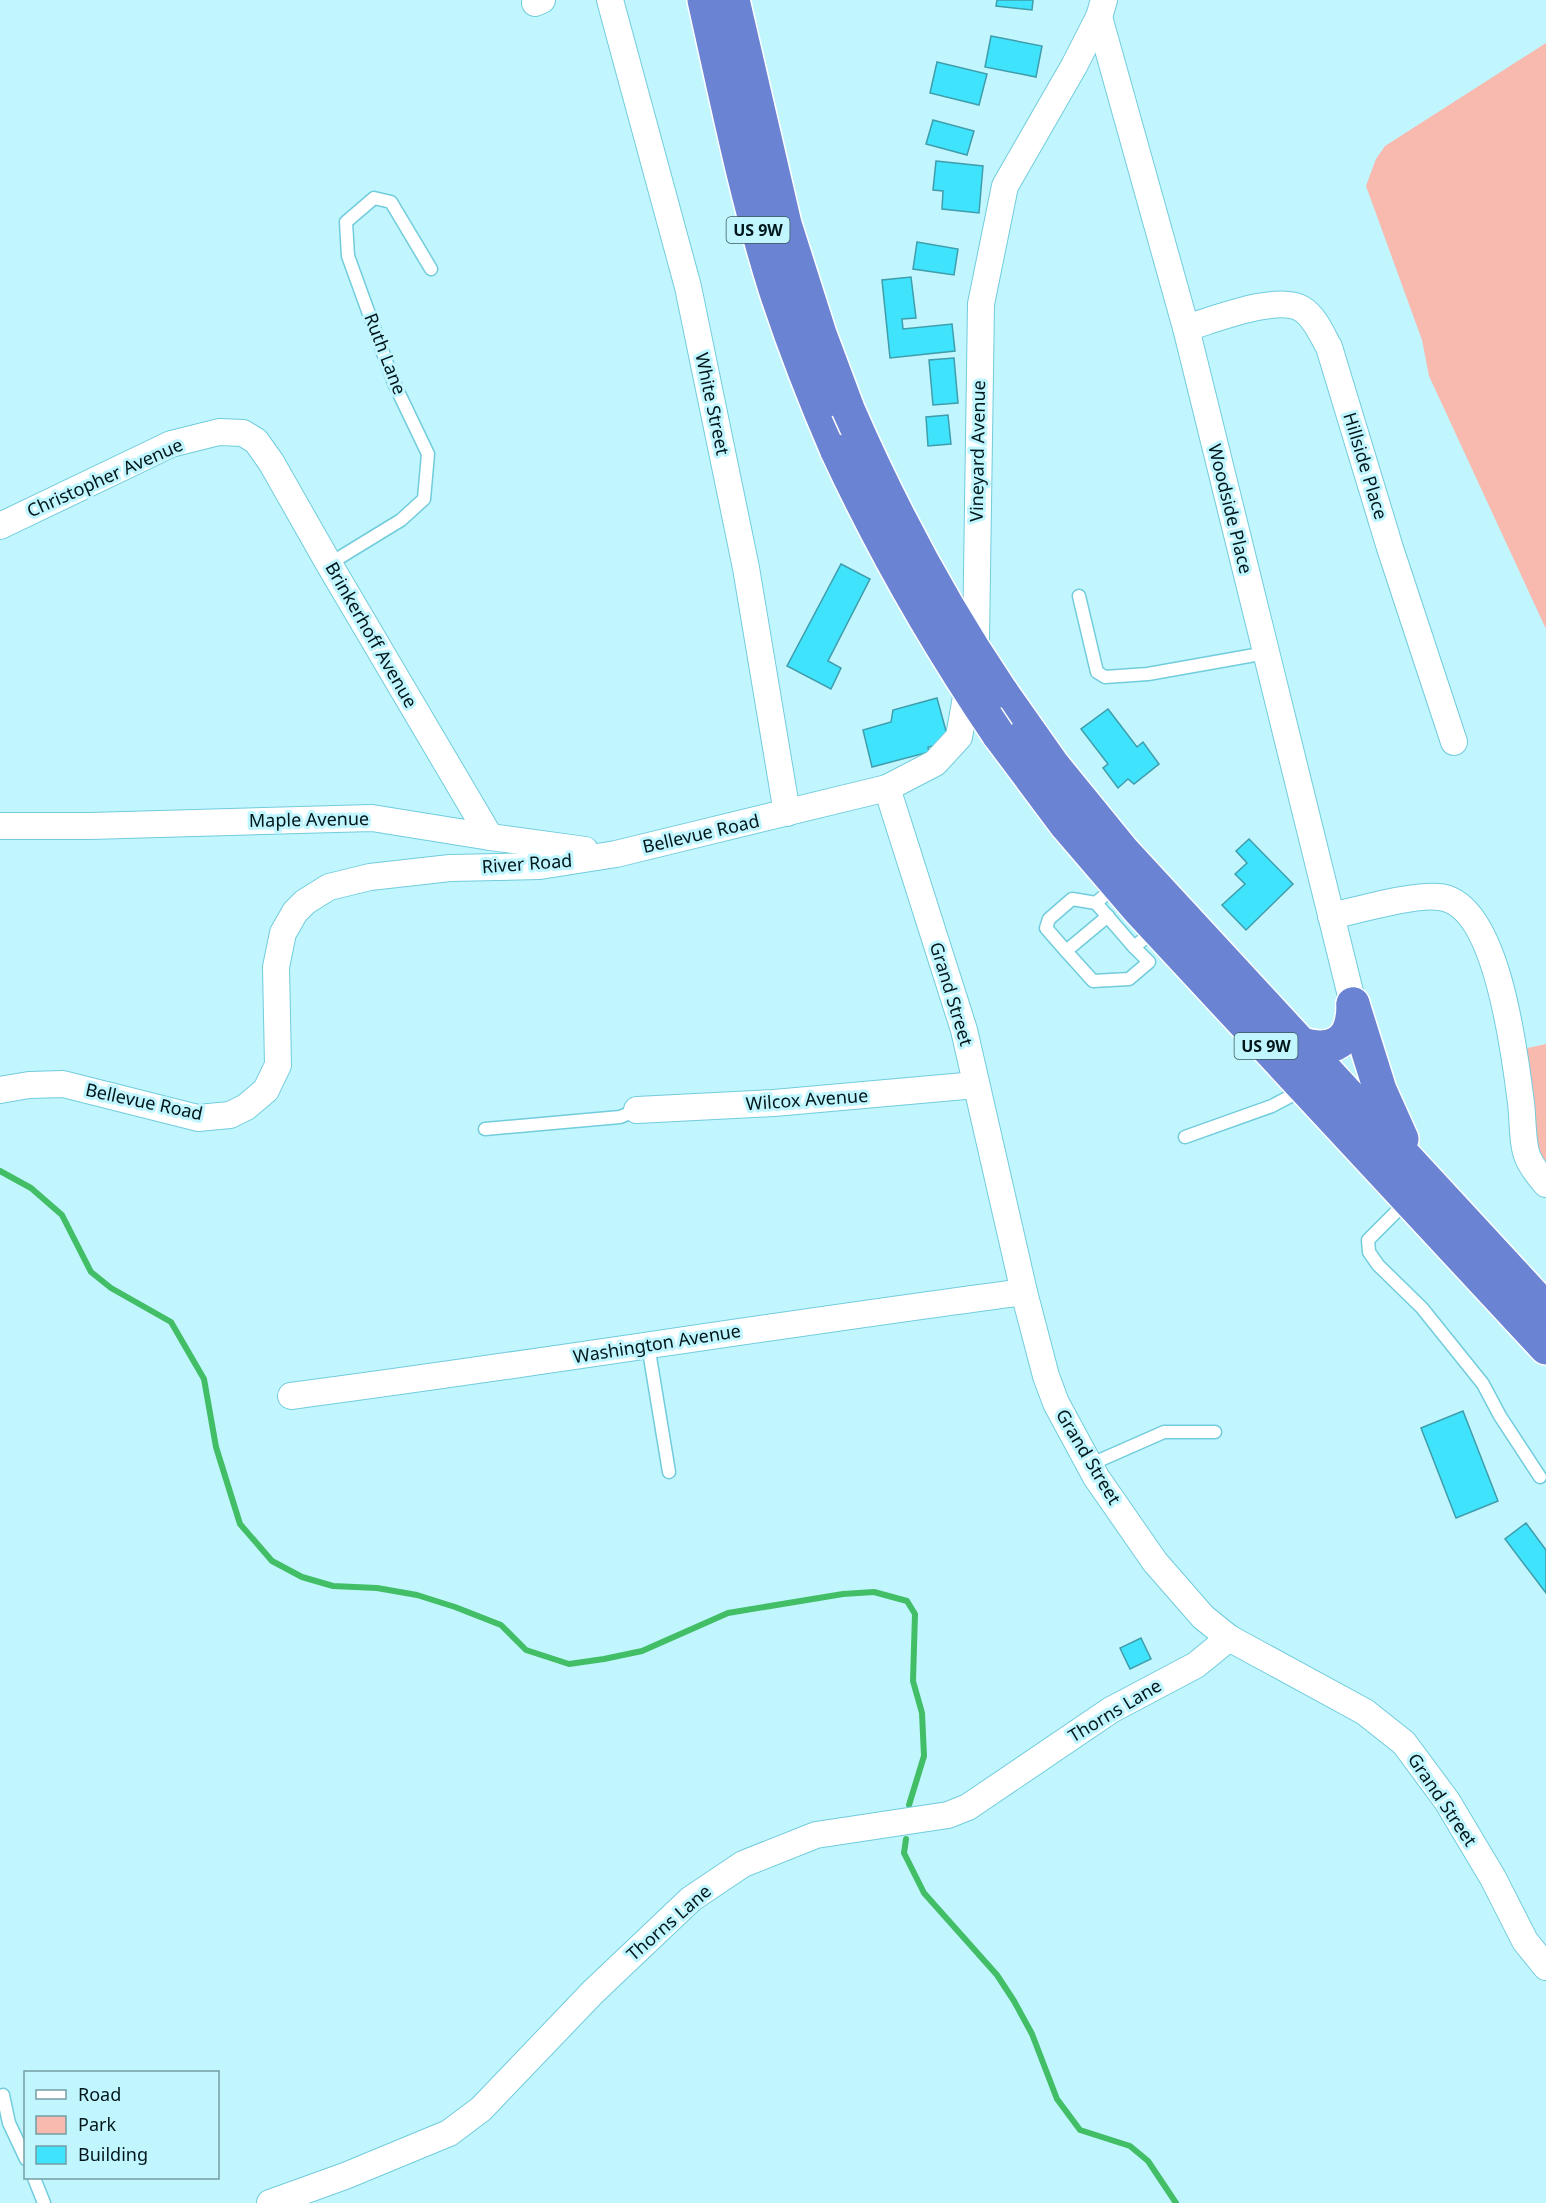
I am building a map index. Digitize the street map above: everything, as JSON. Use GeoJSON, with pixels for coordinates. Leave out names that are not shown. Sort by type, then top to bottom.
{"type":"FeatureCollection","features":[{"type":"Feature","properties":{"kind":"highway","name":"US 9W"},"geometry":{"type":"LineString","coordinates":[[704,0],[744,176],[774,287],[801,365],[837,451],[879,537],[949,661],[998,735],[1066,825],[1106,894],[1146,938],[1305,1089],[1546,1309]]}},
{"type":"Feature","properties":{"kind":"highway","name":"US 9W"},"geometry":{"type":"LineString","coordinates":[[733,0],[785,224],[820,334],[848,409],[907,534],[961,629],[1001,692],[1087,808],[1160,892],[1299,1043],[1546,1348]]}},
{"type":"Feature","properties":{"kind":"highway"},"geometry":{"type":"LineString","coordinates":[[1299,1043],[1315,1048],[1330,1047],[1341,1041],[1349,1031],[1353,1019],[1353,1004]]}},
{"type":"Feature","properties":{"kind":"highway"},"geometry":{"type":"LineString","coordinates":[[1353,1004],[1380,1090],[1402,1139],[1422,1196]]}},
{"type":"Feature","properties":{"kind":"street","name":"White Street"},"geometry":{"type":"LineString","coordinates":[[610,0],[688,287],[746,568],[787,813]]}},
{"type":"Feature","properties":{"kind":"street","name":"Vineyard Avenue"},"geometry":{"type":"LineString","coordinates":[[787,813],[887,788],[935,763],[959,737],[976,640],[981,304],[1005,186],[1102,8]]}},
{"type":"Feature","properties":{"kind":"street","name":"Woodside Place"},"geometry":{"type":"LineString","coordinates":[[1102,8],[1186,328],[1353,1004]]}},
{"type":"Feature","properties":{"kind":"street","name":"Hillside Place"},"geometry":{"type":"LineString","coordinates":[[1186,328],[1261,307],[1284,304],[1303,309],[1316,323],[1329,347],[1389,548],[1454,742]]}},
{"type":"Feature","properties":{"kind":"street","name":"Christopher Avenue"},"geometry":{"type":"LineString","coordinates":[[0,526],[171,444],[219,432],[243,433],[247,436]]}},
{"type":"Feature","properties":{"kind":"street","name":"Brinkerhoff Avenue"},"geometry":{"type":"LineString","coordinates":[[247,436],[256,441],[272,462],[329,564],[490,837]]}},
{"type":"Feature","properties":{"kind":"street","name":"Grand Street"},"geometry":{"type":"LineString","coordinates":[[887,788],[964,1030],[1024,1292],[1046,1376],[1056,1403],[1089,1465],[1155,1562],[1203,1617],[1229,1638],[1365,1712],[1404,1743],[1447,1801],[1493,1878],[1525,1941],[1546,1967]]}},
{"type":"Feature","properties":{"kind":"street","name":"Bellevue Road"},"geometry":{"type":"LineString","coordinates":[[616,854],[787,813]]}},
{"type":"Feature","properties":{"kind":"street","name":"Maple Avenue"},"geometry":{"type":"LineString","coordinates":[[0,825],[90,826],[372,818],[616,854]]}},
{"type":"Feature","properties":{"kind":"street","name":"River Road"},"geometry":{"type":"LineString","coordinates":[[437,869],[540,866],[616,854]]}},
{"type":"Feature","properties":{"kind":"street","name":"Bellevue Road"},"geometry":{"type":"LineString","coordinates":[[0,1090],[29,1085],[63,1084],[198,1118],[231,1115],[246,1107],[266,1090],[278,1065],[276,966],[283,933],[295,912],[305,902],[329,887],[370,877],[437,869]]}},
{"type":"Feature","properties":{"kind":"street"},"geometry":{"type":"LineString","coordinates":[[1331,916],[1418,898],[1440,897],[1457,902],[1471,915],[1491,960],[1509,1018],[1527,1157],[1546,1184]]}},
{"type":"Feature","properties":{"kind":"street","name":"Wilcox Avenue"},"geometry":{"type":"LineString","coordinates":[[637,1110],[774,1103],[976,1085]]}},
{"type":"Feature","properties":{"kind":"street","name":"Washington Avenue"},"geometry":{"type":"LineString","coordinates":[[291,1396],[1024,1292]]}},
{"type":"Feature","properties":{"kind":"street","name":"Thorns Lane"},"geometry":{"type":"LineString","coordinates":[[270,2203],[345,2176],[449,2133],[481,2109],[592,1992],[691,1899],[743,1864],[816,1836],[948,1815],[968,1807],[1111,1710],[1196,1665],[1229,1638]]}},
{"type":"Feature","properties":{"kind":"lane","name":"Ruth Lane"},"geometry":{"type":"LineString","coordinates":[[329,564],[401,520],[424,499],[428,454],[394,383],[348,256],[346,222],[374,198],[391,202],[431,269]]}},
{"type":"Feature","properties":{"kind":"lane"},"geometry":{"type":"LineString","coordinates":[[1079,596],[1097,672],[1105,677],[1148,674],[1266,654]]}},
{"type":"Feature","properties":{"kind":"lane"},"geometry":{"type":"LineString","coordinates":[[1106,894],[1108,916],[1146,938],[1149,962],[1129,979],[1093,981],[1046,928],[1049,919],[1072,899],[1106,894]]}},
{"type":"Feature","properties":{"kind":"lane"},"geometry":{"type":"LineString","coordinates":[[1066,951],[1108,916]]}},
{"type":"Feature","properties":{"kind":"lane"},"geometry":{"type":"LineString","coordinates":[[1185,1137],[1272,1107],[1305,1089]]}},
{"type":"Feature","properties":{"kind":"lane"},"geometry":{"type":"LineString","coordinates":[[485,1129],[620,1117],[637,1110]]}},
{"type":"Feature","properties":{"kind":"lane"},"geometry":{"type":"LineString","coordinates":[[1422,1196],[1368,1240],[1369,1252],[1377,1265],[1422,1308],[1483,1384],[1500,1416],[1540,1477]]}},
{"type":"Feature","properties":{"kind":"lane"},"geometry":{"type":"LineString","coordinates":[[648,1345],[669,1472]]}},
{"type":"Feature","properties":{"kind":"lane"},"geometry":{"type":"LineString","coordinates":[[1089,1465],[1164,1432],[1215,1432]]}},
{"type":"Feature","properties":{"kind":"lane"},"geometry":{"type":"LineString","coordinates":[[3,2095],[9,2123],[24,2154]]}},
{"type":"Feature","properties":{"kind":"lane"},"geometry":{"type":"LineString","coordinates":[[34,2179],[44,2203]]}},
{"type":"Feature","properties":{"kind":"green space"},"geometry":{"type":"Polygon","coordinates":[[[1546,43],[1546,629],[1429,376],[1422,340],[1366,186],[1376,159],[1385,146],[1546,43]]]}},
{"type":"Feature","properties":{"kind":"green space"},"geometry":{"type":"Polygon","coordinates":[[[1546,1044],[1546,1170],[1533,1125],[1523,1049],[1546,1044]]]}},
{"type":"Feature","properties":{"kind":"building"},"geometry":{"type":"Polygon","coordinates":[[[997,0],[1033,0],[1032,10],[996,6],[997,0]]]}},
{"type":"Feature","properties":{"kind":"building"},"geometry":{"type":"Polygon","coordinates":[[[991,36],[1042,46],[1036,77],[985,67],[991,36]]]}},
{"type":"Feature","properties":{"kind":"building"},"geometry":{"type":"Polygon","coordinates":[[[937,62],[987,74],[979,105],[930,93],[937,62]]]}},
{"type":"Feature","properties":{"kind":"building"},"geometry":{"type":"Polygon","coordinates":[[[933,120],[974,131],[967,155],[926,144],[933,120]]]}},
{"type":"Feature","properties":{"kind":"building"},"geometry":{"type":"Polygon","coordinates":[[[936,161],[983,166],[979,213],[942,209],[943,191],[933,190],[936,161]]]}},
{"type":"Feature","properties":{"kind":"building"},"geometry":{"type":"Polygon","coordinates":[[[917,242],[958,249],[954,275],[913,269],[917,242]]]}},
{"type":"Feature","properties":{"kind":"building"},"geometry":{"type":"Polygon","coordinates":[[[911,277],[916,318],[902,319],[903,329],[952,324],[955,351],[890,358],[882,280],[911,277]]]}},
{"type":"Feature","properties":{"kind":"building"},"geometry":{"type":"Polygon","coordinates":[[[954,358],[958,403],[933,405],[929,360],[954,358]]]}},
{"type":"Feature","properties":{"kind":"building"},"geometry":{"type":"Polygon","coordinates":[[[948,415],[951,444],[928,446],[926,417],[948,415]]]}},
{"type":"Feature","properties":{"kind":"building"},"geometry":{"type":"Polygon","coordinates":[[[841,564],[870,579],[828,661],[841,668],[831,689],[787,666],[841,564]]]}},
{"type":"Feature","properties":{"kind":"building"},"geometry":{"type":"Polygon","coordinates":[[[937,698],[949,742],[928,747],[929,752],[872,767],[863,730],[891,722],[893,710],[937,698]]]}},
{"type":"Feature","properties":{"kind":"building"},"geometry":{"type":"Polygon","coordinates":[[[1108,709],[1137,747],[1143,742],[1159,764],[1134,784],[1128,779],[1118,788],[1103,768],[1108,764],[1081,729],[1108,709]]]}},
{"type":"Feature","properties":{"kind":"building"},"geometry":{"type":"Polygon","coordinates":[[[1249,839],[1293,884],[1246,930],[1222,905],[1245,884],[1235,874],[1247,863],[1236,851],[1249,839]]]}},
{"type":"Feature","properties":{"kind":"building"},"geometry":{"type":"Polygon","coordinates":[[[1463,1411],[1498,1501],[1456,1518],[1421,1428],[1463,1411]]]}},
{"type":"Feature","properties":{"kind":"building"},"geometry":{"type":"Polygon","coordinates":[[[1526,1523],[1546,1550],[1546,1593],[1505,1539],[1526,1523]]]}},
{"type":"Feature","properties":{"kind":"building"},"geometry":{"type":"Polygon","coordinates":[[[1141,1638],[1151,1659],[1130,1669],[1120,1648],[1141,1638]]]}},
{"type":"Feature","properties":{"kind":"waterway"},"geometry":{"type":"LineString","coordinates":[[0,1171],[31,1188],[62,1215],[91,1272],[111,1288],[171,1322],[204,1379],[216,1447],[240,1524],[272,1561],[302,1577],[333,1586],[377,1588],[417,1595],[455,1607],[501,1625],[526,1650],[569,1664],[642,1651],[728,1613],[843,1594],[874,1592],[907,1601],[915,1614],[913,1681],[922,1713],[924,1756],[909,1805]]}},
{"type":"Feature","properties":{"kind":"waterway"},"geometry":{"type":"LineString","coordinates":[[906,1839],[904,1853],[924,1893],[997,1975],[1014,2001],[1032,2034],[1057,2099],[1080,2130],[1130,2146],[1148,2161],[1176,2203]]}}]}
